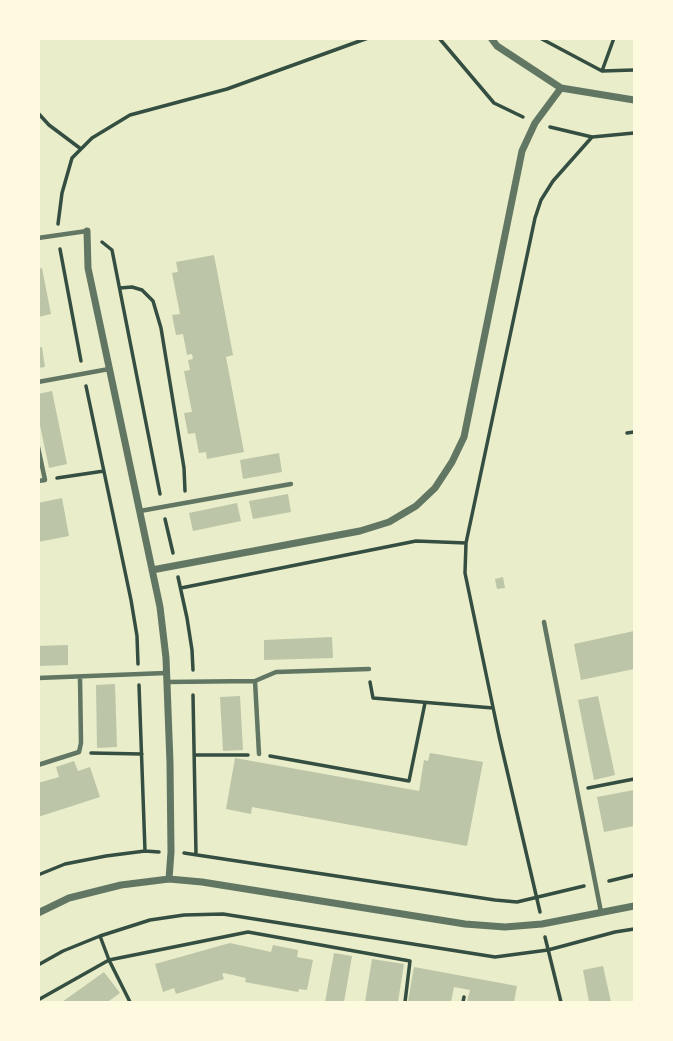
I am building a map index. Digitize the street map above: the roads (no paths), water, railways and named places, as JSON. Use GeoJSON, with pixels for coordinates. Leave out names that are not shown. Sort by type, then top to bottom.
{"type":"FeatureCollection","features":[{"type":"Feature","properties":{"kind":"street"},"geometry":{"type":"LineString","coordinates":[[491,38],[497,46],[561,88],[635,100]]}},
{"type":"Feature","properties":{"kind":"street"},"geometry":{"type":"LineString","coordinates":[[152,570],[360,531],[389,522],[416,506],[435,488],[453,462],[464,437],[522,151],[535,123],[561,88]]}},
{"type":"Feature","properties":{"kind":"street"},"geometry":{"type":"LineString","coordinates":[[87,231],[88,268],[160,607],[167,682],[171,852],[169,879]]}},
{"type":"Feature","properties":{"kind":"street"},"geometry":{"type":"LineString","coordinates":[[38,913],[69,898],[121,884],[169,879],[465,924],[505,927],[542,924],[635,906]]}},
{"type":"Feature","properties":{"kind":"lane"},"geometry":{"type":"LineString","coordinates":[[38,238],[87,231]]}},
{"type":"Feature","properties":{"kind":"lane"},"geometry":{"type":"LineString","coordinates":[[38,382],[110,369]]}},
{"type":"Feature","properties":{"kind":"lane"},"geometry":{"type":"LineString","coordinates":[[38,447],[42,481]]}},
{"type":"Feature","properties":{"kind":"lane"},"geometry":{"type":"LineString","coordinates":[[140,511],[291,484]]}},
{"type":"Feature","properties":{"kind":"lane"},"geometry":{"type":"LineString","coordinates":[[544,622],[601,912]]}},
{"type":"Feature","properties":{"kind":"lane"},"geometry":{"type":"LineString","coordinates":[[167,682],[255,681],[276,672],[369,669]]}},
{"type":"Feature","properties":{"kind":"lane"},"geometry":{"type":"LineString","coordinates":[[38,678],[166,673]]}},
{"type":"Feature","properties":{"kind":"lane"},"geometry":{"type":"LineString","coordinates":[[38,765],[79,752],[80,677]]}},
{"type":"Feature","properties":{"kind":"lane"},"geometry":{"type":"LineString","coordinates":[[255,681],[259,754]]}}]}
